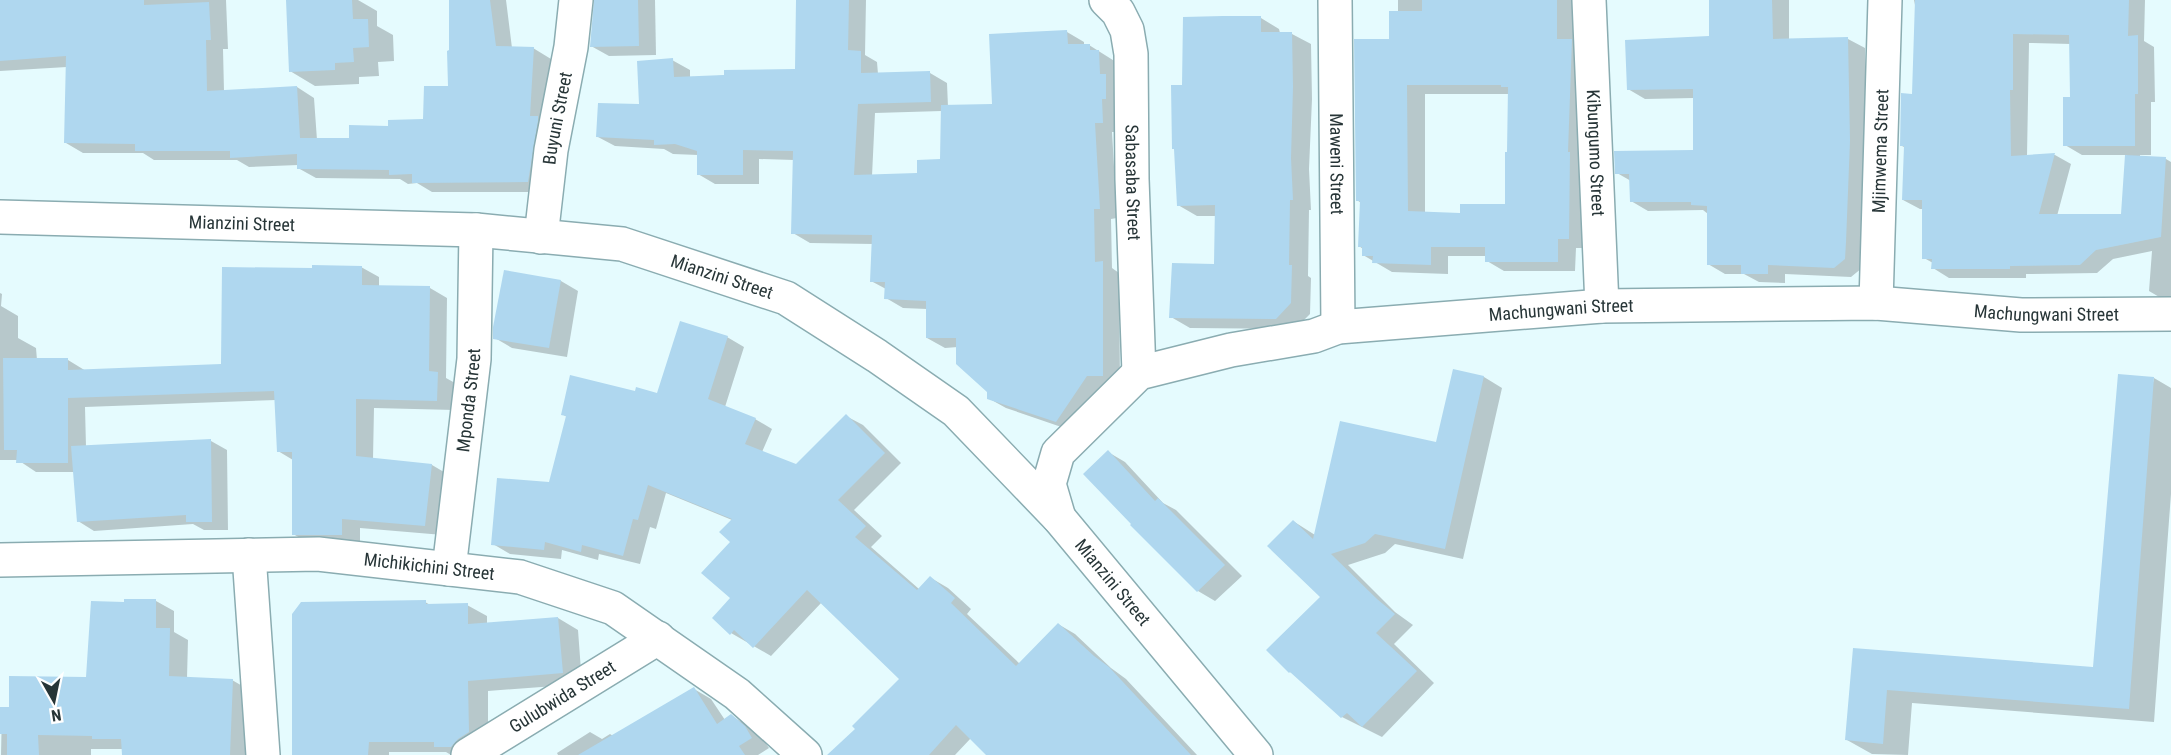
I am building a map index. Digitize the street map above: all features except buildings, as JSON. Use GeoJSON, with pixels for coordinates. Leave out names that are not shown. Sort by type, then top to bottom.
{"type":"FeatureCollection","features":[{"type":"Feature","properties":{"kind":"street","name":"Buyuni Street"},"geometry":{"type":"LineString","coordinates":[[541,237],[551,150],[571,46],[576,0]]}},
{"type":"Feature","properties":{"kind":"street","name":"Sabasaba Street"},"geometry":{"type":"LineString","coordinates":[[1106,0],[1118,12],[1127,30],[1131,54],[1132,179],[1139,373]]}},
{"type":"Feature","properties":{"kind":"street","name":"Maweni Street"},"geometry":{"type":"LineString","coordinates":[[1335,0],[1338,327]]}},
{"type":"Feature","properties":{"kind":"street","name":"Kibungumo Street"},"geometry":{"type":"LineString","coordinates":[[1589,0],[1602,306]]}},
{"type":"Feature","properties":{"kind":"street","name":"Mjimwema Street"},"geometry":{"type":"LineString","coordinates":[[1876,303],[1885,0]]}},
{"type":"Feature","properties":{"kind":"street","name":"Mianzini Street"},"geometry":{"type":"LineString","coordinates":[[0,217],[476,230],[622,244],[786,298],[956,411],[1059,518],[1256,755]]}},
{"type":"Feature","properties":{"kind":"street","name":"Mponda Street"},"geometry":{"type":"LineString","coordinates":[[449,569],[474,359],[476,230]]}},
{"type":"Feature","properties":{"kind":"street","name":"Machungwani Street"},"geometry":{"type":"LineString","coordinates":[[1139,373],[1231,350],[1314,336],[1338,327],[1602,306],[1876,303],[2021,315],[2171,314]]}},
{"type":"Feature","properties":{"kind":"street"},"geometry":{"type":"LineString","coordinates":[[1059,518],[1049,484],[1058,453],[1139,373]]}},
{"type":"Feature","properties":{"kind":"street","name":"Michikichini Street"},"geometry":{"type":"LineString","coordinates":[[0,560],[318,554],[520,577],[613,608],[737,694],[805,755]]}},
{"type":"Feature","properties":{"kind":"street"},"geometry":{"type":"LineString","coordinates":[[249,555],[263,755]]}},
{"type":"Feature","properties":{"kind":"street","name":"Gulubwida Street"},"geometry":{"type":"LineString","coordinates":[[468,755],[658,638]]}}]}
